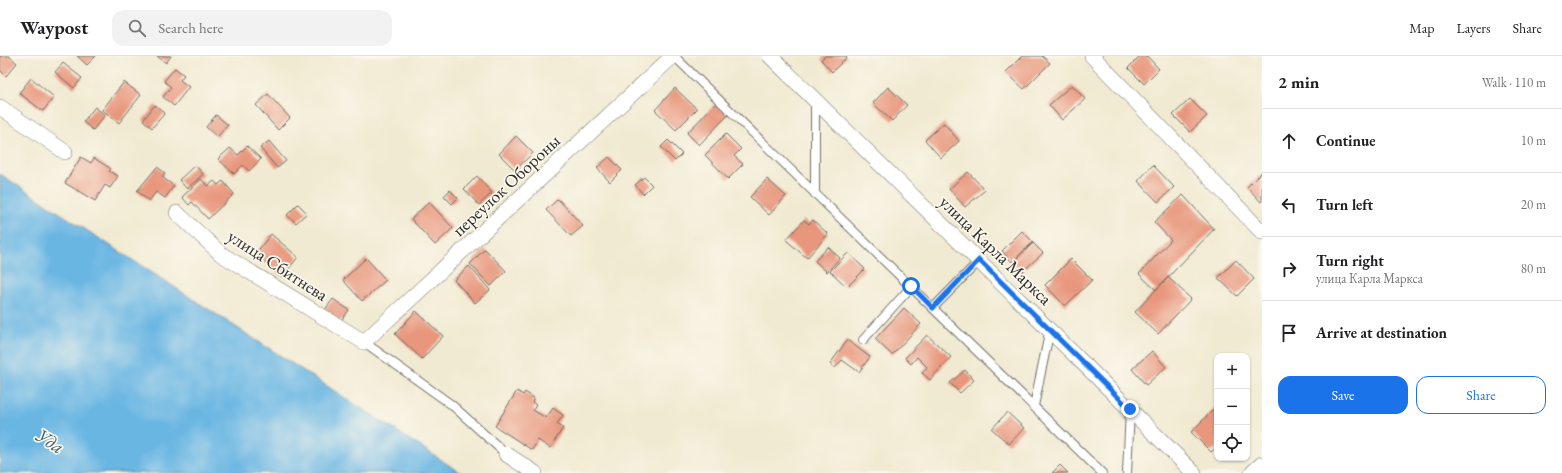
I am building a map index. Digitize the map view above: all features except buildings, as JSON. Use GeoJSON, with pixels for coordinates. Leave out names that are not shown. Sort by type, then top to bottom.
{"type":"FeatureCollection","features":[{"type":"Feature","properties":{"kind":"street","name":"переулок Обороны"},"geometry":{"type":"LineString","coordinates":[[364,342],[674,56]]}},
{"type":"Feature","properties":{"kind":"street","name":"улица Карла Маркса"},"geometry":{"type":"LineString","coordinates":[[770,56],[1050,329],[1194,473]]}},
{"type":"Feature","properties":{"kind":"street"},"geometry":{"type":"LineString","coordinates":[[1092,56],[1262,232]]}},
{"type":"Feature","properties":{"kind":"street"},"geometry":{"type":"LineString","coordinates":[[0,108],[65,152]]}},
{"type":"Feature","properties":{"kind":"street","name":"улица Сбитнева"},"geometry":{"type":"LineString","coordinates":[[177,213],[221,254],[364,342]]}},
{"type":"Feature","properties":{"kind":"street"},"geometry":{"type":"LineString","coordinates":[[506,454],[535,473]]}},
{"type":"Feature","properties":{"kind":"street"},"geometry":{"type":"LineString","coordinates":[[1252,473],[1262,464]]}},
{"type":"Feature","properties":{"kind":"lane"},"geometry":{"type":"LineString","coordinates":[[674,56],[1102,473]]}},
{"type":"Feature","properties":{"kind":"lane"},"geometry":{"type":"LineString","coordinates":[[815,99],[816,194]]}},
{"type":"Feature","properties":{"kind":"lane"},"geometry":{"type":"LineString","coordinates":[[933,308],[979,260]]}},
{"type":"Feature","properties":{"kind":"lane"},"geometry":{"type":"LineString","coordinates":[[863,340],[911,286]]}},
{"type":"Feature","properties":{"kind":"lane"},"geometry":{"type":"LineString","coordinates":[[1034,406],[1050,329]]}},
{"type":"Feature","properties":{"kind":"lane"},"geometry":{"type":"LineString","coordinates":[[364,342],[452,405],[506,454]]}},
{"type":"Feature","properties":{"kind":"lane"},"geometry":{"type":"LineString","coordinates":[[1127,473],[1130,409]]}},
{"type":"Feature","properties":{"kind":"water","name":"Уда"},"geometry":{"type":"Polygon","coordinates":[[[0,174],[461,473],[0,473],[0,174]]]}},
{"type":"Feature","properties":{"kind":"route"},"geometry":{"type":"LineString","coordinates":[[911,286],[933,308],[979,260],[1130,409]]}}]}
